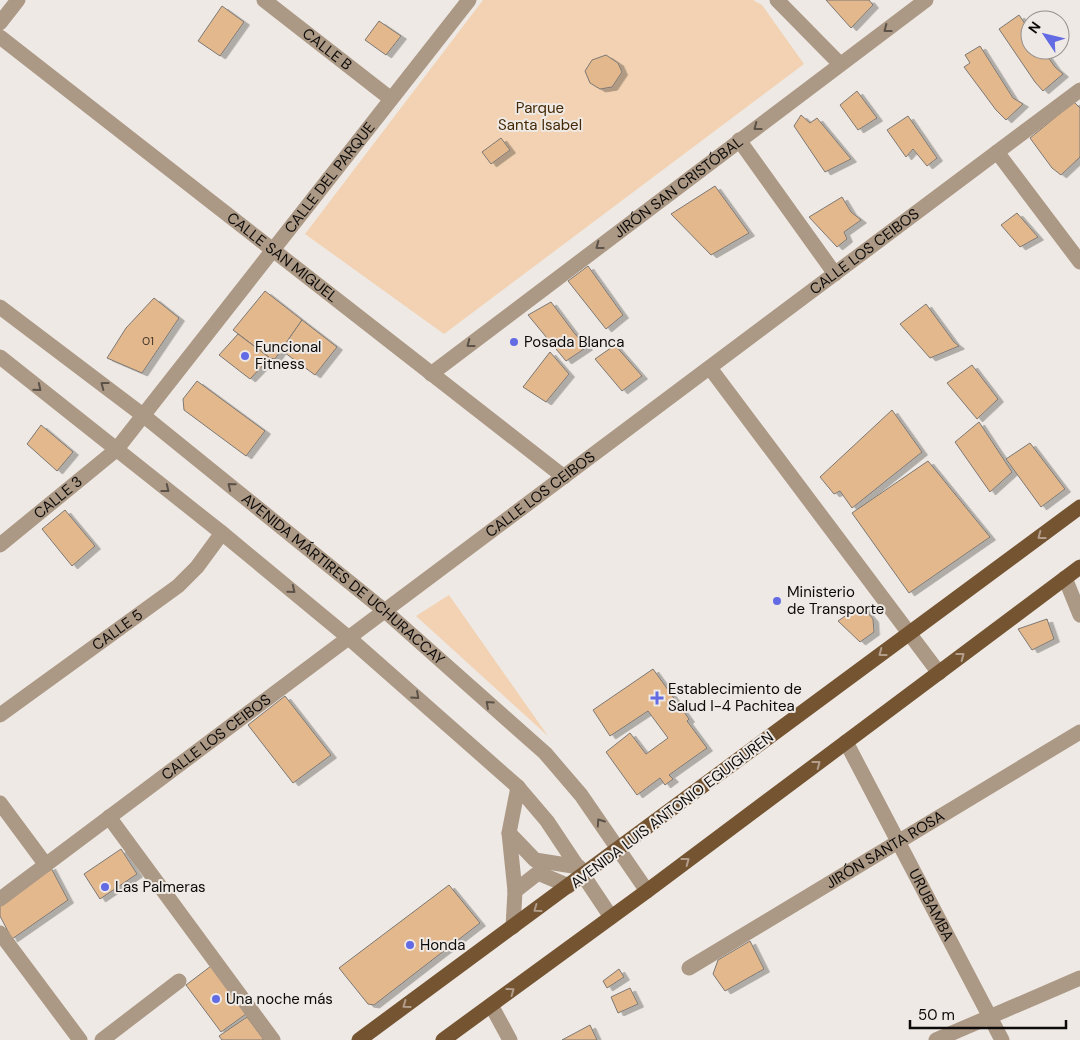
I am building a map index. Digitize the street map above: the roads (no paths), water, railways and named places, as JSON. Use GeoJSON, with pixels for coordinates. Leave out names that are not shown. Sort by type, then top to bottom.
{"type":"FeatureCollection","features":[{"type":"Feature","properties":{"kind":"main road","name":"AVENIDA LUIS ANTONIO EGUIGUREN"},"geometry":{"type":"LineString","coordinates":[[359,1040],[569,886],[581,871],[619,849],[1080,507]]}},
{"type":"Feature","properties":{"kind":"main road"},"geometry":{"type":"LineString","coordinates":[[443,1040],[1080,567]]}},
{"type":"Feature","properties":{"kind":"street"},"geometry":{"type":"LineString","coordinates":[[0,23],[18,0]]}},
{"type":"Feature","properties":{"kind":"street","name":"CALLE B"},"geometry":{"type":"LineString","coordinates":[[264,0],[391,99]]}},
{"type":"Feature","properties":{"kind":"street","name":"CALLE DEL PARQUE"},"geometry":{"type":"LineString","coordinates":[[116,450],[469,0]]}},
{"type":"Feature","properties":{"kind":"street"},"geometry":{"type":"LineString","coordinates":[[777,0],[840,64]]}},
{"type":"Feature","properties":{"kind":"street","name":"JIRÓN SAN CRISTÓBAL"},"geometry":{"type":"LineString","coordinates":[[431,374],[926,0]]}},
{"type":"Feature","properties":{"kind":"street","name":"CALLE SAN MIGUEL"},"geometry":{"type":"LineString","coordinates":[[0,37],[564,477]]}},
{"type":"Feature","properties":{"kind":"street","name":"CALLE LOS CEIBOS"},"geometry":{"type":"LineString","coordinates":[[0,899],[1080,90]]}},
{"type":"Feature","properties":{"kind":"street"},"geometry":{"type":"LineString","coordinates":[[739,140],[835,274]]}},
{"type":"Feature","properties":{"kind":"street"},"geometry":{"type":"LineString","coordinates":[[997,152],[1080,262]]}},
{"type":"Feature","properties":{"kind":"street","name":"AVENIDA MÁRTIRES DE UCHURACCAY"},"geometry":{"type":"LineString","coordinates":[[0,307],[144,416],[385,611],[545,753],[580,795],[647,890]]}},
{"type":"Feature","properties":{"kind":"street"},"geometry":{"type":"LineString","coordinates":[[0,357],[222,533],[350,638],[518,786],[547,821],[611,917]]}},
{"type":"Feature","properties":{"kind":"street"},"geometry":{"type":"LineString","coordinates":[[710,368],[910,633],[938,673]]}},
{"type":"Feature","properties":{"kind":"street","name":"CALLE 3"},"geometry":{"type":"LineString","coordinates":[[1,543],[116,450]]}},
{"type":"Feature","properties":{"kind":"street","name":"CALLE 5"},"geometry":{"type":"LineString","coordinates":[[0,715],[178,586],[197,567],[222,533]]}},
{"type":"Feature","properties":{"kind":"street"},"geometry":{"type":"LineString","coordinates":[[1065,578],[1080,615]]}},
{"type":"Feature","properties":{"kind":"street","name":"JIRÓN SANTA ROSA"},"geometry":{"type":"LineString","coordinates":[[689,968],[1080,732]]}},
{"type":"Feature","properties":{"kind":"street","name":"URUBAMBA"},"geometry":{"type":"LineString","coordinates":[[846,742],[1002,1040]]}},
{"type":"Feature","properties":{"kind":"street"},"geometry":{"type":"LineString","coordinates":[[513,927],[516,891],[509,833],[518,786]]}},
{"type":"Feature","properties":{"kind":"street"},"geometry":{"type":"LineString","coordinates":[[0,803],[46,865]]}},
{"type":"Feature","properties":{"kind":"street"},"geometry":{"type":"LineString","coordinates":[[109,817],[273,1040]]}},
{"type":"Feature","properties":{"kind":"street"},"geometry":{"type":"LineString","coordinates":[[509,833],[536,867],[569,886]]}},
{"type":"Feature","properties":{"kind":"street"},"geometry":{"type":"LineString","coordinates":[[536,867],[581,871]]}},
{"type":"Feature","properties":{"kind":"street"},"geometry":{"type":"LineString","coordinates":[[516,891],[536,867]]}},
{"type":"Feature","properties":{"kind":"street"},"geometry":{"type":"LineString","coordinates":[[0,933],[80,1040]]}},
{"type":"Feature","properties":{"kind":"street"},"geometry":{"type":"LineString","coordinates":[[936,1040],[1080,978]]}},
{"type":"Feature","properties":{"kind":"street"},"geometry":{"type":"LineString","coordinates":[[102,1040],[179,981]]}},
{"type":"Feature","properties":{"kind":"street"},"geometry":{"type":"LineString","coordinates":[[491,1005],[510,1040]]}},
{"type":"Feature","properties":{"kind":"place","name":"Posada Blanca"},"geometry":{"type":"Point","coordinates":[514,342]}},
{"type":"Feature","properties":{"kind":"place","name":"Funcional Fitness"},"geometry":{"type":"Point","coordinates":[245,356]}},
{"type":"Feature","properties":{"kind":"place","name":"Ministerio de Transporte"},"geometry":{"type":"Point","coordinates":[777,601]}},
{"type":"Feature","properties":{"kind":"place","name":"Establecimiento de Salud I-4 Pachitea"},"geometry":{"type":"Point","coordinates":[657,698]}},
{"type":"Feature","properties":{"kind":"place","name":"Las Palmeras"},"geometry":{"type":"Point","coordinates":[105,887]}},
{"type":"Feature","properties":{"kind":"place","name":"Honda"},"geometry":{"type":"Point","coordinates":[410,945]}},
{"type":"Feature","properties":{"kind":"place","name":"Una noche más"},"geometry":{"type":"Point","coordinates":[216,999]}},
{"type":"Feature","properties":{"kind":"park label","name":"Parque Santa Isabel"},"geometry":{"type":"Point","coordinates":[540,116]}}]}
